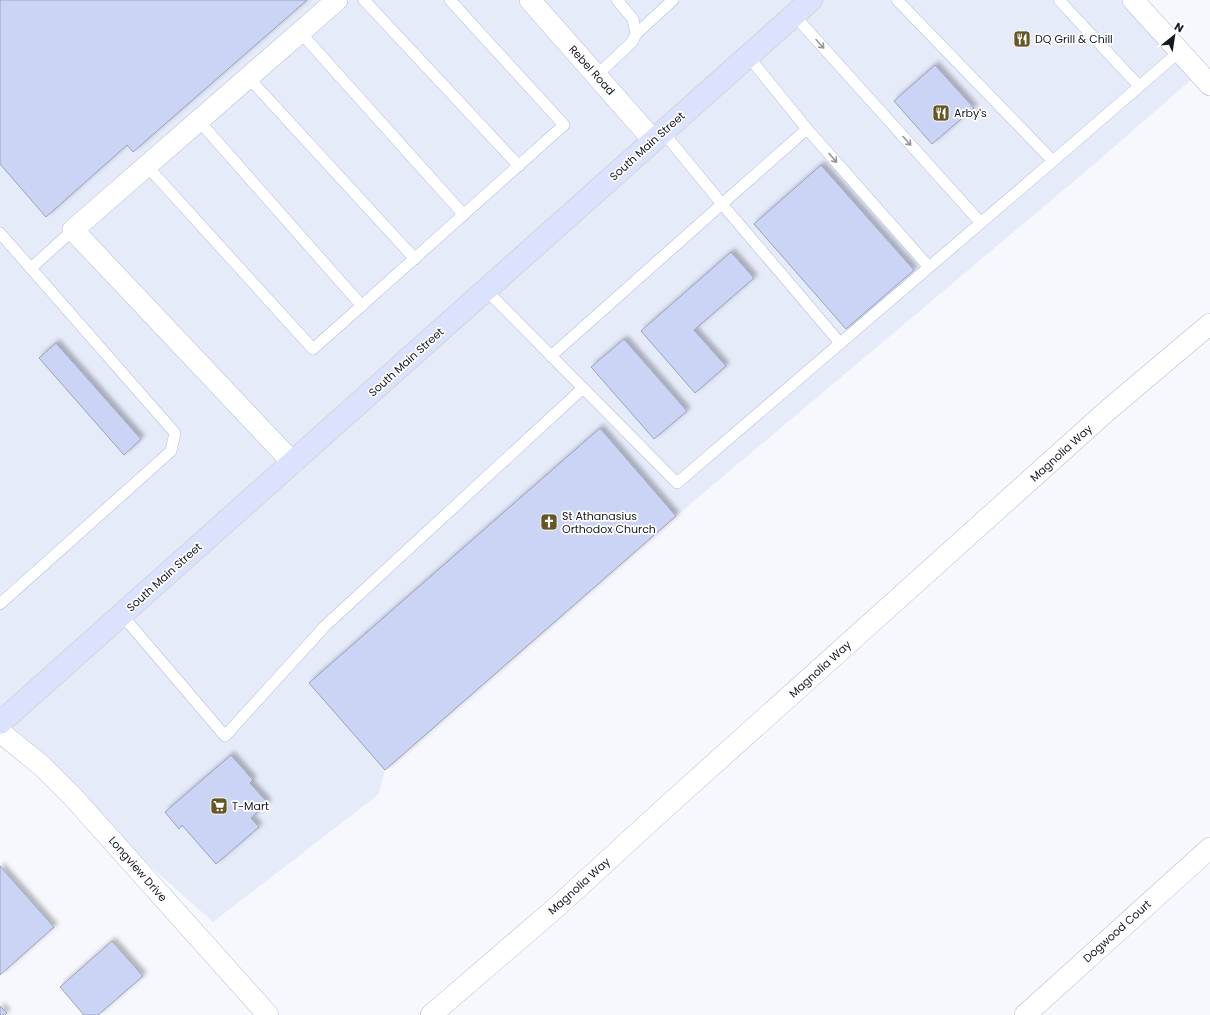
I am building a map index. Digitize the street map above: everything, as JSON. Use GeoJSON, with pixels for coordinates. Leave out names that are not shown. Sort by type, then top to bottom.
{"type":"FeatureCollection","features":[{"type":"Feature","properties":{"kind":"main road","name":"South Main Street"},"geometry":{"type":"LineString","coordinates":[[0,723],[811,0]]}},
{"type":"Feature","properties":{"kind":"street"},"geometry":{"type":"LineString","coordinates":[[293,463],[73,230],[337,0]]}},
{"type":"Feature","properties":{"kind":"street","name":"Rebel Road"},"geometry":{"type":"LineString","coordinates":[[530,0],[597,75],[658,136]]}},
{"type":"Feature","properties":{"kind":"street"},"geometry":{"type":"LineString","coordinates":[[1134,0],[1210,85]]}},
{"type":"Feature","properties":{"kind":"street","name":"Magnolia Way"},"geometry":{"type":"LineString","coordinates":[[431,1015],[553,910],[666,806],[1108,410],[1210,324]]}},
{"type":"Feature","properties":{"kind":"street","name":"Longview Drive"},"geometry":{"type":"LineString","coordinates":[[0,732],[42,766],[73,796],[268,1015]]}},
{"type":"Feature","properties":{"kind":"street","name":"Dogwood Court"},"geometry":{"type":"LineString","coordinates":[[1025,1015],[1210,848]]}},
{"type":"Feature","properties":{"kind":"lane"},"geometry":{"type":"LineString","coordinates":[[364,0],[519,166]]}},
{"type":"Feature","properties":{"kind":"lane"},"geometry":{"type":"LineString","coordinates":[[146,166],[313,350],[564,125],[450,0]]}},
{"type":"Feature","properties":{"kind":"lane"},"geometry":{"type":"LineString","coordinates":[[617,0],[633,19],[636,34]]}},
{"type":"Feature","properties":{"kind":"lane"},"geometry":{"type":"LineString","coordinates":[[597,75],[632,42],[636,34],[673,0]]}},
{"type":"Feature","properties":{"kind":"lane"},"geometry":{"type":"LineString","coordinates":[[898,0],[1053,161]]}},
{"type":"Feature","properties":{"kind":"lane"},"geometry":{"type":"LineString","coordinates":[[1059,0],[1139,86]]}},
{"type":"Feature","properties":{"kind":"lane"},"geometry":{"type":"LineString","coordinates":[[794,15],[981,223]]}},
{"type":"Feature","properties":{"kind":"lane"},"geometry":{"type":"LineString","coordinates":[[300,32],[464,215]]}},
{"type":"Feature","properties":{"kind":"lane"},"geometry":{"type":"LineString","coordinates":[[486,290],[677,483],[1179,52]]}},
{"type":"Feature","properties":{"kind":"lane"},"geometry":{"type":"LineString","coordinates":[[748,56],[807,129],[929,268]]}},
{"type":"Feature","properties":{"kind":"lane"},"geometry":{"type":"LineString","coordinates":[[248,77],[415,259]]}},
{"type":"Feature","properties":{"kind":"lane"},"geometry":{"type":"LineString","coordinates":[[199,121],[362,306]]}},
{"type":"Feature","properties":{"kind":"lane"},"geometry":{"type":"LineString","coordinates":[[551,356],[807,129]]}},
{"type":"Feature","properties":{"kind":"lane"},"geometry":{"type":"LineString","coordinates":[[658,136],[722,204],[840,343]]}},
{"type":"Feature","properties":{"kind":"lane"},"geometry":{"type":"LineString","coordinates":[[31,268],[73,230]]}},
{"type":"Feature","properties":{"kind":"lane"},"geometry":{"type":"LineString","coordinates":[[0,233],[176,433],[171,451],[0,604]]}},
{"type":"Feature","properties":{"kind":"lane"},"geometry":{"type":"LineString","coordinates":[[122,615],[225,736],[325,626],[583,388]]}},
{"type":"Feature","properties":{"kind":"shaded area"},"geometry":{"type":"Polygon","coordinates":[[[0,0],[1132,0],[1199,73],[1092,166],[676,516],[385,770],[379,794],[213,922],[0,732],[0,0]]]}},
{"type":"Feature","properties":{"kind":"building"},"geometry":{"type":"Polygon","coordinates":[[[0,0],[307,0],[133,152],[127,145],[46,217],[0,164],[0,0]]]}},
{"type":"Feature","properties":{"kind":"building"},"geometry":{"type":"Polygon","coordinates":[[[935,65],[974,108],[932,144],[894,101],[935,65]]]}},
{"type":"Feature","properties":{"kind":"building"},"geometry":{"type":"Polygon","coordinates":[[[821,165],[914,270],[846,329],[754,224],[821,165]]]}},
{"type":"Feature","properties":{"kind":"building"},"geometry":{"type":"Polygon","coordinates":[[[731,252],[754,278],[694,330],[726,366],[695,393],[641,331],[731,252]]]}},
{"type":"Feature","properties":{"kind":"building"},"geometry":{"type":"Polygon","coordinates":[[[624,339],[687,411],[654,439],[591,367],[624,339]]]}},
{"type":"Feature","properties":{"kind":"building"},"geometry":{"type":"Polygon","coordinates":[[[56,343],[141,439],[124,455],[39,358],[56,343]]]}},
{"type":"Feature","properties":{"kind":"building"},"geometry":{"type":"Polygon","coordinates":[[[600,428],[676,516],[385,770],[309,683],[600,428]]]}},
{"type":"Feature","properties":{"kind":"building"},"geometry":{"type":"Polygon","coordinates":[[[231,755],[253,780],[250,783],[268,803],[251,818],[259,827],[216,864],[182,825],[179,829],[165,812],[231,755]]]}},
{"type":"Feature","properties":{"kind":"building"},"geometry":{"type":"Polygon","coordinates":[[[0,866],[54,927],[0,975],[0,866]]]}},
{"type":"Feature","properties":{"kind":"building"},"geometry":{"type":"Polygon","coordinates":[[[112,941],[143,976],[98,1015],[84,1015],[60,987],[112,941]]]}},
{"type":"Feature","properties":{"kind":"building"},"geometry":{"type":"Polygon","coordinates":[[[0,1006],[7,1013],[5,1015],[0,1015],[0,1006]]]}},
{"type":"Feature","properties":{"kind":"place","name":"DQ Grill & Chill"},"geometry":{"type":"Point","coordinates":[1022,39]}},
{"type":"Feature","properties":{"kind":"place","name":"Arby's"},"geometry":{"type":"Point","coordinates":[941,113]}},
{"type":"Feature","properties":{"kind":"place","name":"St Athanasius Orthodox Church"},"geometry":{"type":"Point","coordinates":[549,522]}},
{"type":"Feature","properties":{"kind":"place","name":"T-Mart"},"geometry":{"type":"Point","coordinates":[219,806]}}]}
